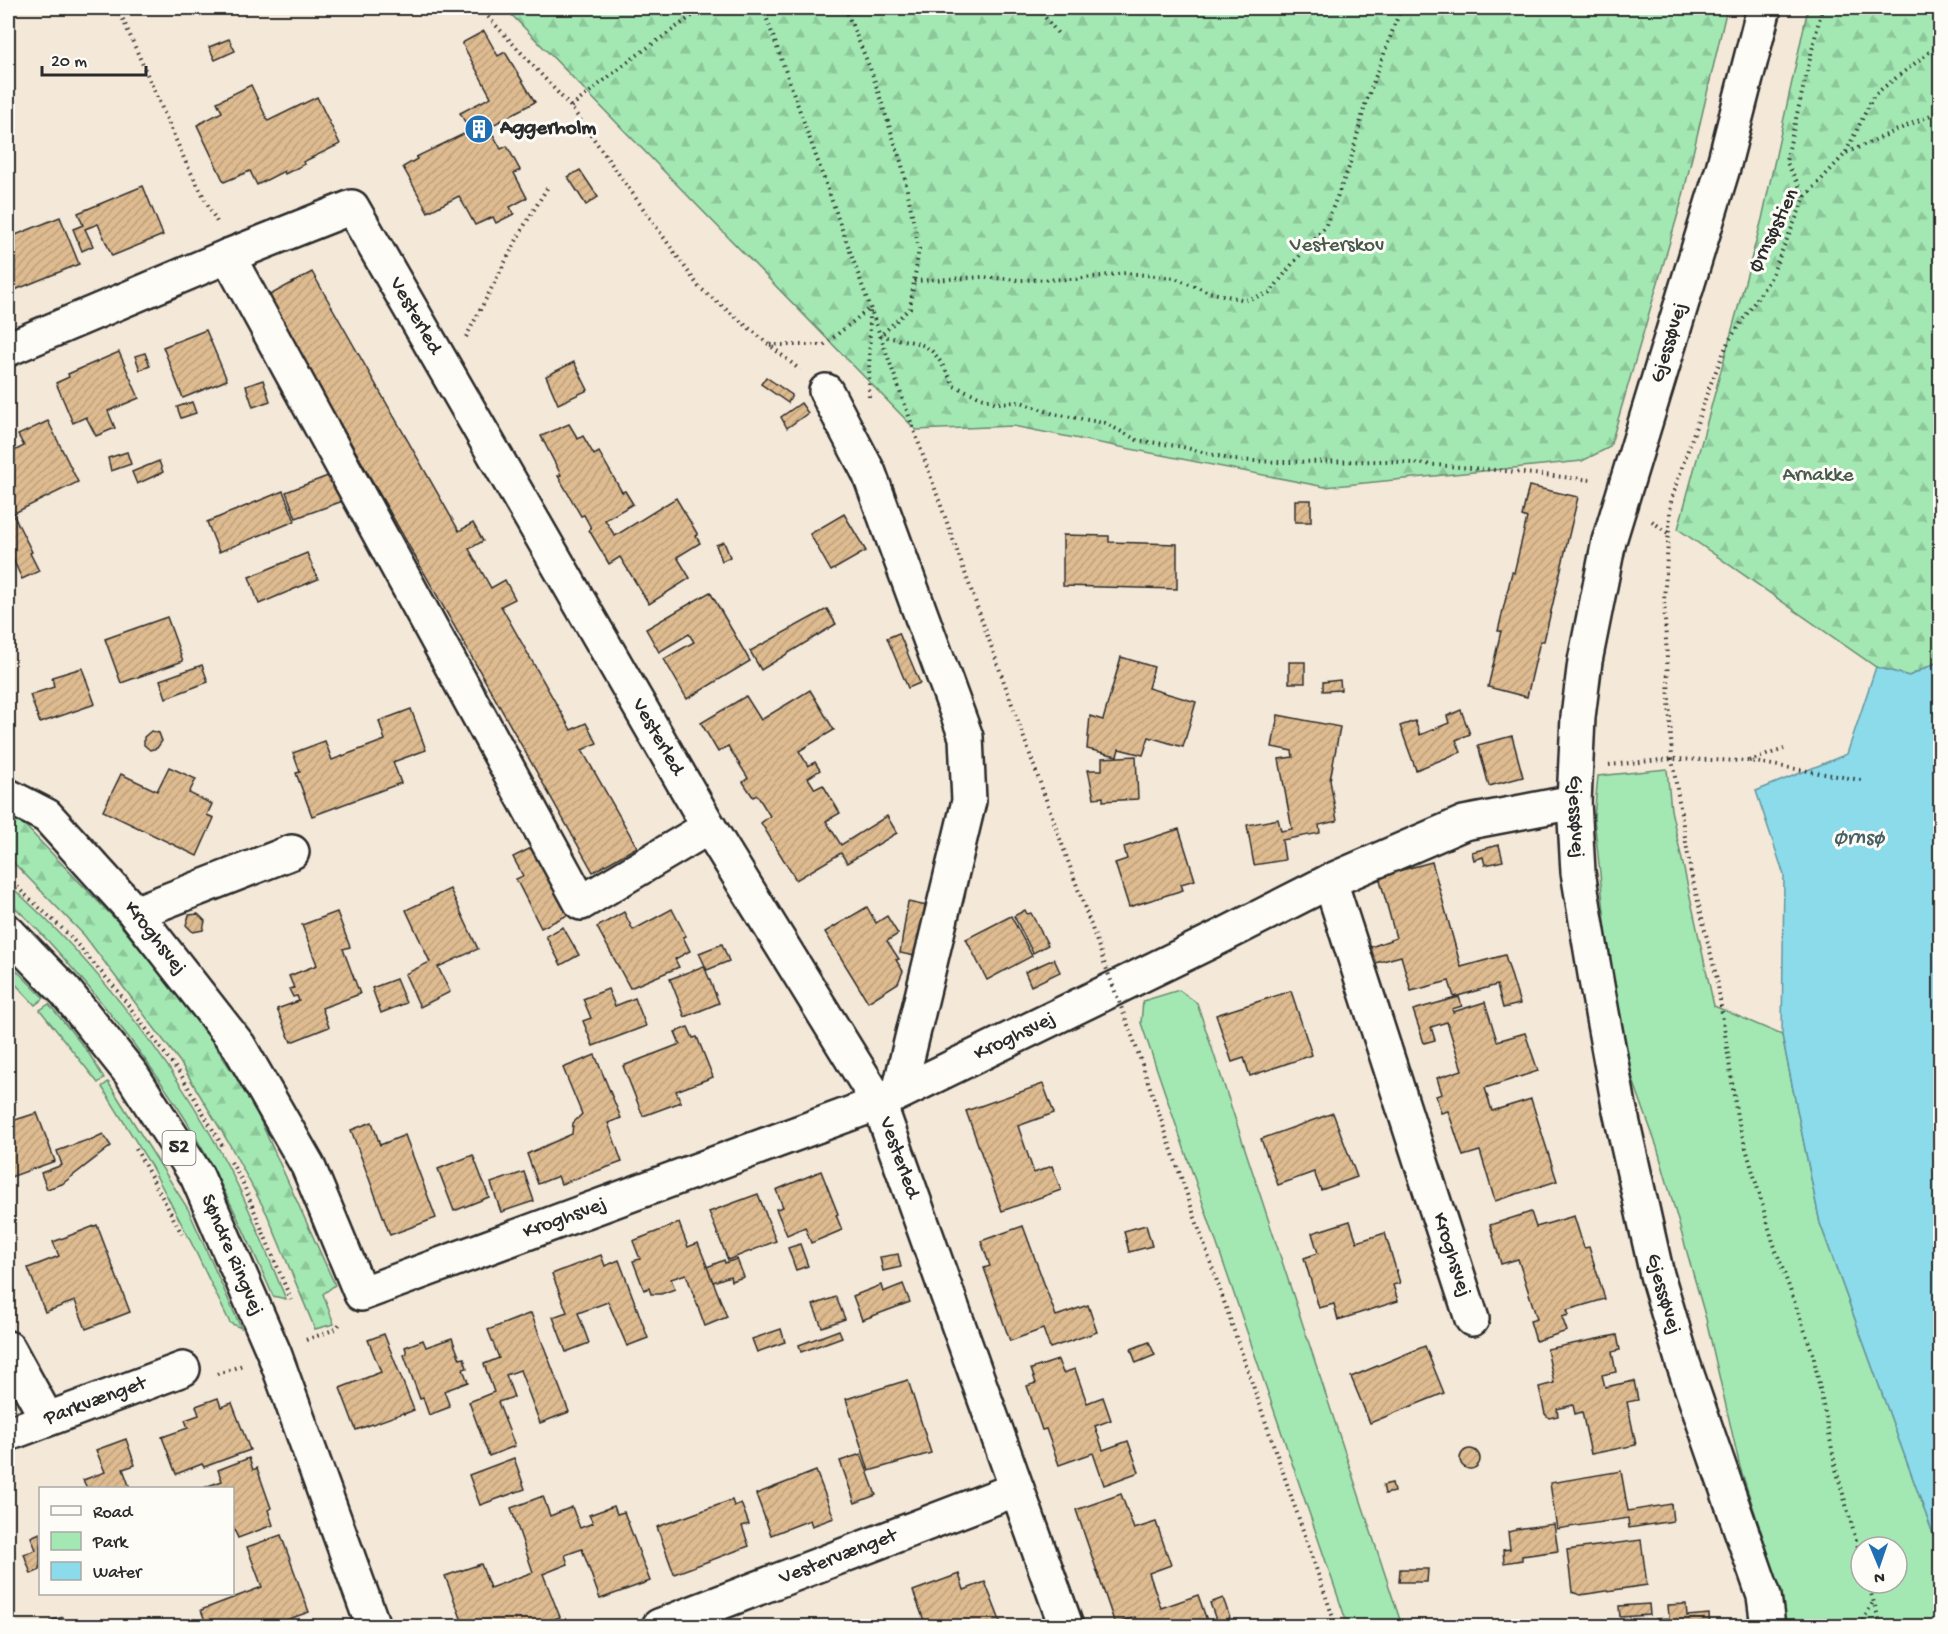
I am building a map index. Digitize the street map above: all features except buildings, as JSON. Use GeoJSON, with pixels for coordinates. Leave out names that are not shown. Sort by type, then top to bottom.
{"type":"FeatureCollection","features":[{"type":"Feature","properties":{"kind":"street","name":"Gjessøvej"},"geometry":{"type":"LineString","coordinates":[[1764,8],[1723,168],[1609,541],[1585,661],[1578,717],[1574,802],[1578,872],[1596,980],[1619,1106],[1650,1244],[1669,1319],[1764,1596],[1768,1626]]}},
{"type":"Feature","properties":{"kind":"street","name":"Vesterled"},"geometry":{"type":"LineString","coordinates":[[8,349],[228,256],[352,207],[709,827],[889,1097],[1017,1489],[1066,1626]]}},
{"type":"Feature","properties":{"kind":"street"},"geometry":{"type":"LineString","coordinates":[[228,256],[581,903],[709,827]]}},
{"type":"Feature","properties":{"kind":"street"},"geometry":{"type":"LineString","coordinates":[[826,391],[869,473],[966,737],[969,801],[889,1097]]}},
{"type":"Feature","properties":{"kind":"street","name":"Kroghsvej"},"geometry":{"type":"LineString","coordinates":[[8,796],[47,816],[135,913],[239,1046],[308,1166],[361,1294],[889,1097],[1222,936],[1330,881],[1464,823],[1574,802]]}},
{"type":"Feature","properties":{"kind":"street"},"geometry":{"type":"LineString","coordinates":[[135,913],[292,852]]}},
{"type":"Feature","properties":{"kind":"street","name":"Kroghsvej"},"geometry":{"type":"LineString","coordinates":[[1330,881],[1473,1319]]}},
{"type":"Feature","properties":{"kind":"street","name":"Søndre Ringvej"},"geometry":{"type":"LineString","coordinates":[[8,932],[65,991],[132,1075],[197,1176],[274,1353],[373,1626]]}},
{"type":"Feature","properties":{"kind":"street"},"geometry":{"type":"LineString","coordinates":[[8,1348],[47,1419]]}},
{"type":"Feature","properties":{"kind":"street","name":"Parkvænget"},"geometry":{"type":"LineString","coordinates":[[8,1434],[183,1369]]}},
{"type":"Feature","properties":{"kind":"street","name":"Vestervænget"},"geometry":{"type":"LineString","coordinates":[[659,1626],[1017,1489]]}},
{"type":"Feature","properties":{"kind":"path"},"geometry":{"type":"LineString","coordinates":[[118,8],[186,163],[222,231],[228,256]]}},
{"type":"Feature","properties":{"kind":"path"},"geometry":{"type":"LineString","coordinates":[[480,8],[571,107],[699,287],[826,391]]}},
{"type":"Feature","properties":{"kind":"path"},"geometry":{"type":"LineString","coordinates":[[571,107],[622,66],[703,8]]}},
{"type":"Feature","properties":{"kind":"path"},"geometry":{"type":"LineString","coordinates":[[763,8],[1134,1041],[1336,1626]]}},
{"type":"Feature","properties":{"kind":"path"},"geometry":{"type":"LineString","coordinates":[[845,8],[872,73],[902,165],[919,249],[910,308],[880,336]]}},
{"type":"Feature","properties":{"kind":"path"},"geometry":{"type":"LineString","coordinates":[[1038,8],[1059,35]]}},
{"type":"Feature","properties":{"kind":"path"},"geometry":{"type":"LineString","coordinates":[[914,281],[982,277],[1020,280],[1076,279],[1126,273],[1175,278],[1209,292],[1245,300],[1270,293],[1325,227],[1349,167],[1365,105],[1401,8]]}},
{"type":"Feature","properties":{"kind":"path"},"geometry":{"type":"LineString","coordinates":[[1805,197],[1786,161],[1822,8]]}},
{"type":"Feature","properties":{"kind":"path"},"geometry":{"type":"LineString","coordinates":[[1846,153],[1874,94],[1941,45]]}},
{"type":"Feature","properties":{"kind":"path","name":"Ørnsøstien"},"geometry":{"type":"LineString","coordinates":[[1855,1535],[1836,1469],[1813,1354],[1773,1242],[1737,1117],[1718,979],[1690,873],[1672,759],[1664,600],[1671,500],[1709,388],[1728,342],[1770,279],[1805,197],[1846,153],[1941,111]]}},
{"type":"Feature","properties":{"kind":"path"},"geometry":{"type":"LineString","coordinates":[[447,372],[524,226],[549,185]]}},
{"type":"Feature","properties":{"kind":"path"},"geometry":{"type":"LineString","coordinates":[[769,345],[824,345],[870,308]]}},
{"type":"Feature","properties":{"kind":"path"},"geometry":{"type":"LineString","coordinates":[[869,407],[870,308]]}},
{"type":"Feature","properties":{"kind":"path"},"geometry":{"type":"LineString","coordinates":[[880,336],[926,344],[939,358],[954,386],[996,403],[1021,402],[1054,414],[1105,423],[1137,440],[1183,447],[1233,460],[1388,461],[1579,480],[1601,480],[1669,534]]}},
{"type":"Feature","properties":{"kind":"path"},"geometry":{"type":"LineString","coordinates":[[1749,761],[1784,749]]}},
{"type":"Feature","properties":{"kind":"path"},"geometry":{"type":"LineString","coordinates":[[1574,769],[1672,759],[1749,761],[1861,780]]}},
{"type":"Feature","properties":{"kind":"path"},"geometry":{"type":"LineString","coordinates":[[132,1143],[182,1235]]}},
{"type":"Feature","properties":{"kind":"path"},"geometry":{"type":"LineString","coordinates":[[236,1357],[244,1373]]}},
{"type":"Feature","properties":{"kind":"path"},"geometry":{"type":"LineString","coordinates":[[1871,1595],[1881,1626]]}},
{"type":"Feature","properties":{"kind":"path"},"geometry":{"type":"LineString","coordinates":[[1860,1626],[1873,1602]]}},
{"type":"Feature","properties":{"kind":"green space","name":"Vesterskov"},"geometry":{"type":"Polygon","coordinates":[[[505,8],[1727,8],[1682,200],[1610,447],[1582,461],[1325,487],[1013,426],[916,430],[505,8]]]}},
{"type":"Feature","properties":{"kind":"green space","name":"Arnakke"},"geometry":{"type":"Polygon","coordinates":[[[1808,8],[1940,8],[1940,661],[1909,676],[1876,667],[1678,529],[1762,219],[1808,8]]]}},
{"type":"Feature","properties":{"kind":"green space"},"geometry":{"type":"Polygon","coordinates":[[[1667,769],[1671,810],[1714,1006],[1782,1035],[1820,1223],[1940,1553],[1940,1626],[1786,1626],[1781,1593],[1740,1467],[1706,1319],[1657,1147],[1627,1063],[1610,968],[1594,817],[1598,776],[1667,769]]]}},
{"type":"Feature","properties":{"kind":"green space"},"geometry":{"type":"Polygon","coordinates":[[[8,808],[116,920],[195,1016],[250,1098],[335,1285],[323,1294],[334,1324],[315,1329],[267,1214],[230,1145],[180,1062],[84,935],[8,857],[8,808]]]}},
{"type":"Feature","properties":{"kind":"green space"},"geometry":{"type":"Polygon","coordinates":[[[8,884],[42,915],[107,986],[166,1064],[217,1145],[238,1186],[286,1299],[273,1296],[221,1184],[175,1102],[86,984],[8,901],[8,884]]]}},
{"type":"Feature","properties":{"kind":"green space"},"geometry":{"type":"Polygon","coordinates":[[[8,962],[44,998],[35,1005],[8,976],[8,962]]]}},
{"type":"Feature","properties":{"kind":"green space"},"geometry":{"type":"Polygon","coordinates":[[[1179,990],[1197,1003],[1402,1626],[1348,1626],[1141,1023],[1143,1001],[1179,990]]]}},
{"type":"Feature","properties":{"kind":"green space"},"geometry":{"type":"Polygon","coordinates":[[[49,1004],[88,1052],[104,1078],[98,1083],[40,1010],[49,1004]]]}},
{"type":"Feature","properties":{"kind":"green space"},"geometry":{"type":"Polygon","coordinates":[[[108,1082],[188,1209],[241,1328],[230,1323],[150,1164],[102,1087],[108,1082]]]}},
{"type":"Feature","properties":{"kind":"water","name":"Ørnsø"},"geometry":{"type":"Polygon","coordinates":[[[1940,661],[1940,1553],[1820,1223],[1782,1035],[1784,875],[1756,791],[1847,754],[1876,667],[1909,676],[1940,661]]]}},
{"type":"Feature","properties":{"kind":"place","name":"Aggerholm"},"geometry":{"type":"Point","coordinates":[479,129]}}]}
